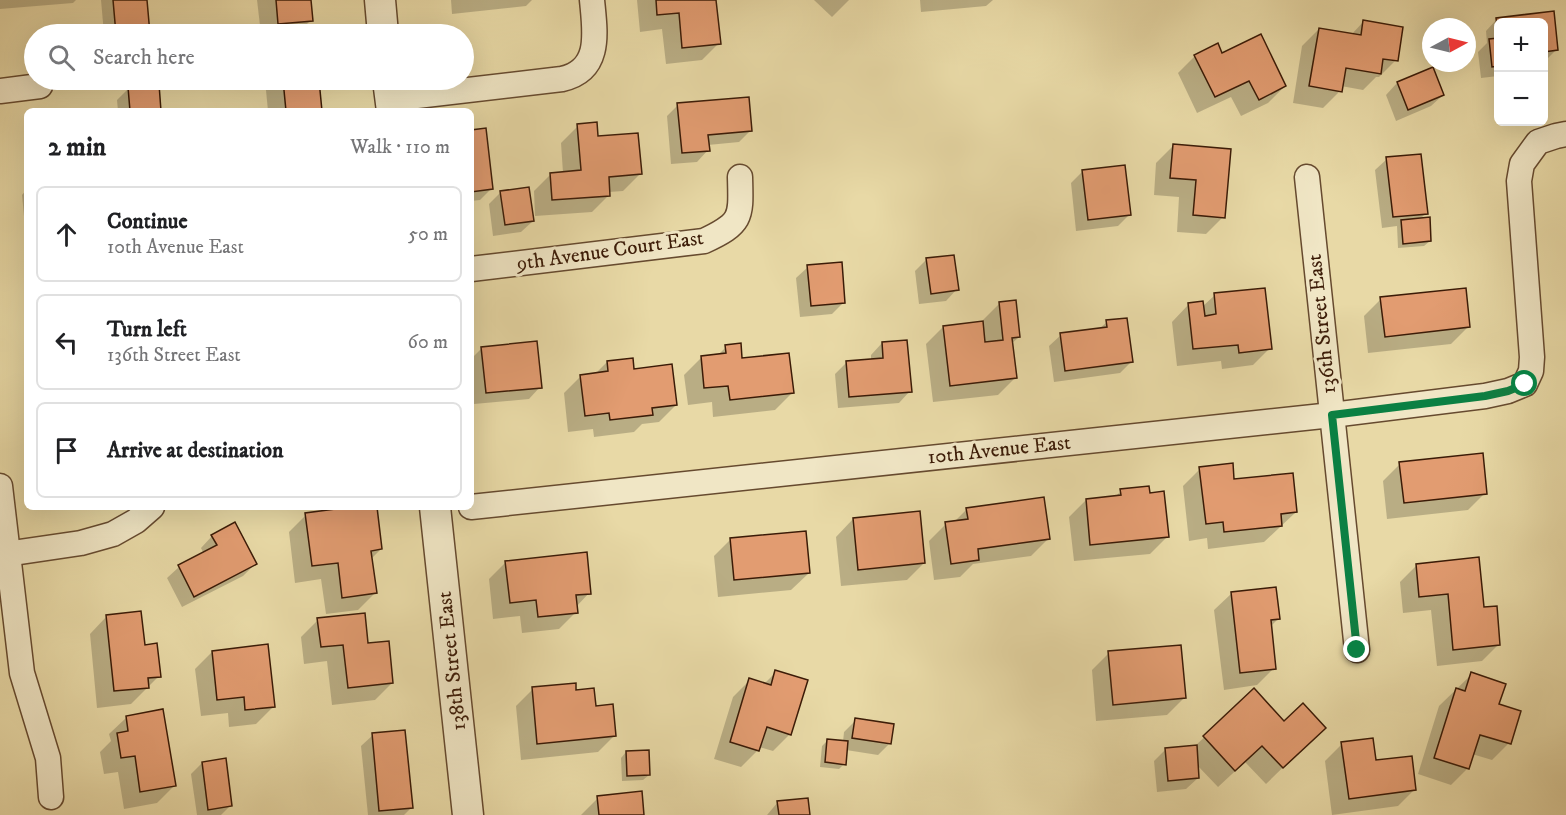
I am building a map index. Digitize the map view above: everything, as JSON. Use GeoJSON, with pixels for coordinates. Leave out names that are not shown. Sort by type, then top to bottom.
{"type":"FeatureCollection","features":[{"type":"Feature","properties":{"kind":"street"},"geometry":{"type":"LineString","coordinates":[[380,0],[383,24]]}},
{"type":"Feature","properties":{"kind":"street"},"geometry":{"type":"LineString","coordinates":[[474,88],[573,77],[585,68],[591,58],[594,44],[592,0]]}},
{"type":"Feature","properties":{"kind":"street"},"geometry":{"type":"LineString","coordinates":[[0,92],[24,89]]}},
{"type":"Feature","properties":{"kind":"street"},"geometry":{"type":"LineString","coordinates":[[390,96],[451,90]]}},
{"type":"Feature","properties":{"kind":"street","name":"10th Avenue East"},"geometry":{"type":"LineString","coordinates":[[474,506],[1332,415],[1485,396],[1508,391],[1525,384],[1531,371],[1532,357],[1519,181],[1522,164],[1538,142],[1566,134]]}},
{"type":"Feature","properties":{"kind":"street","name":"9th Avenue Court East"},"geometry":{"type":"LineString","coordinates":[[474,269],[704,241],[725,232],[735,222],[741,209],[740,177]]}},
{"type":"Feature","properties":{"kind":"street","name":"136th Street East"},"geometry":{"type":"LineString","coordinates":[[1307,177],[1357,650]]}},
{"type":"Feature","properties":{"kind":"street"},"geometry":{"type":"LineString","coordinates":[[0,486],[4,554],[22,673],[48,758],[51,797]]}},
{"type":"Feature","properties":{"kind":"street"},"geometry":{"type":"LineString","coordinates":[[4,554],[81,543],[114,534],[136,521],[149,510]]}},
{"type":"Feature","properties":{"kind":"street","name":"138th Street East"},"geometry":{"type":"LineString","coordinates":[[436,510],[468,815]]}},
{"type":"Feature","properties":{"kind":"building"},"geometry":{"type":"Polygon","coordinates":[[[113,0],[147,0],[149,24],[115,24],[113,0]]]}},
{"type":"Feature","properties":{"kind":"building"},"geometry":{"type":"Polygon","coordinates":[[[276,0],[311,0],[313,21],[278,24],[276,0]]]}},
{"type":"Feature","properties":{"kind":"building"},"geometry":{"type":"Polygon","coordinates":[[[656,0],[716,0],[721,44],[682,48],[679,13],[657,15],[656,0]]]}},
{"type":"Feature","properties":{"kind":"building"},"geometry":{"type":"Polygon","coordinates":[[[1554,11],[1558,50],[1548,51],[1548,18],[1496,18],[1554,11]]]}},
{"type":"Feature","properties":{"kind":"building"},"geometry":{"type":"Polygon","coordinates":[[[1363,20],[1403,27],[1398,61],[1383,59],[1381,74],[1346,68],[1342,92],[1309,86],[1319,28],[1361,35],[1363,20]]]}},
{"type":"Feature","properties":{"kind":"building"},"geometry":{"type":"Polygon","coordinates":[[[1261,34],[1286,86],[1259,100],[1249,81],[1215,97],[1194,55],[1218,43],[1222,53],[1261,34]]]}},
{"type":"Feature","properties":{"kind":"building"},"geometry":{"type":"Polygon","coordinates":[[[1494,38],[1494,67],[1492,67],[1489,39],[1494,38]]]}},
{"type":"Feature","properties":{"kind":"building"},"geometry":{"type":"Polygon","coordinates":[[[1422,72],[1435,72],[1444,95],[1408,110],[1397,82],[1422,72]]]}},
{"type":"Feature","properties":{"kind":"building"},"geometry":{"type":"Polygon","coordinates":[[[128,90],[159,90],[161,108],[130,108],[128,90]]]}},
{"type":"Feature","properties":{"kind":"building"},"geometry":{"type":"Polygon","coordinates":[[[284,90],[320,90],[322,108],[286,108],[284,90]]]}},
{"type":"Feature","properties":{"kind":"building"},"geometry":{"type":"Polygon","coordinates":[[[749,97],[752,131],[708,135],[710,151],[682,153],[677,103],[749,97]]]}},
{"type":"Feature","properties":{"kind":"building"},"geometry":{"type":"Polygon","coordinates":[[[597,122],[598,136],[638,133],[642,174],[609,177],[610,196],[552,200],[550,173],[581,170],[577,124],[597,122]]]}},
{"type":"Feature","properties":{"kind":"building"},"geometry":{"type":"Polygon","coordinates":[[[486,128],[493,189],[474,192],[474,130],[486,128]]]}},
{"type":"Feature","properties":{"kind":"building"},"geometry":{"type":"Polygon","coordinates":[[[1173,144],[1231,149],[1225,218],[1193,215],[1196,180],[1170,178],[1173,144]]]}},
{"type":"Feature","properties":{"kind":"building"},"geometry":{"type":"Polygon","coordinates":[[[1421,154],[1428,214],[1393,217],[1386,157],[1421,154]]]}},
{"type":"Feature","properties":{"kind":"building"},"geometry":{"type":"Polygon","coordinates":[[[1125,165],[1131,215],[1088,220],[1082,170],[1125,165]]]}},
{"type":"Feature","properties":{"kind":"building"},"geometry":{"type":"Polygon","coordinates":[[[529,187],[534,221],[505,225],[500,191],[529,187]]]}},
{"type":"Feature","properties":{"kind":"building"},"geometry":{"type":"Polygon","coordinates":[[[1430,217],[1431,241],[1403,244],[1401,220],[1430,217]]]}},
{"type":"Feature","properties":{"kind":"building"},"geometry":{"type":"Polygon","coordinates":[[[954,255],[959,290],[931,294],[926,258],[954,255]]]}},
{"type":"Feature","properties":{"kind":"building"},"geometry":{"type":"Polygon","coordinates":[[[842,262],[845,303],[811,306],[807,265],[842,262]]]}},
{"type":"Feature","properties":{"kind":"building"},"geometry":{"type":"Polygon","coordinates":[[[1265,288],[1272,349],[1239,353],[1238,345],[1193,349],[1188,303],[1203,301],[1205,316],[1216,314],[1214,293],[1265,288]]]}},
{"type":"Feature","properties":{"kind":"building"},"geometry":{"type":"Polygon","coordinates":[[[1466,288],[1470,327],[1385,337],[1380,297],[1466,288]]]}},
{"type":"Feature","properties":{"kind":"building"},"geometry":{"type":"Polygon","coordinates":[[[1016,300],[1020,337],[1012,338],[1017,378],[950,386],[943,326],[983,321],[985,342],[1003,340],[999,302],[1016,300]]]}},
{"type":"Feature","properties":{"kind":"building"},"geometry":{"type":"Polygon","coordinates":[[[1127,318],[1133,362],[1065,371],[1060,333],[1107,327],[1106,320],[1127,318]]]}},
{"type":"Feature","properties":{"kind":"building"},"geometry":{"type":"Polygon","coordinates":[[[907,340],[912,392],[849,397],[846,361],[883,358],[882,342],[907,340]]]}},
{"type":"Feature","properties":{"kind":"building"},"geometry":{"type":"Polygon","coordinates":[[[537,341],[542,388],[486,393],[481,347],[537,341]]]}},
{"type":"Feature","properties":{"kind":"building"},"geometry":{"type":"Polygon","coordinates":[[[741,343],[742,358],[789,353],[794,393],[730,400],[728,386],[704,388],[701,356],[726,353],[725,345],[741,343]]]}},
{"type":"Feature","properties":{"kind":"building"},"geometry":{"type":"Polygon","coordinates":[[[633,358],[634,369],[672,364],[677,405],[652,408],[653,415],[610,420],[609,413],[585,416],[580,375],[608,371],[607,361],[633,358]]]}},
{"type":"Feature","properties":{"kind":"building"},"geometry":{"type":"Polygon","coordinates":[[[1483,453],[1487,494],[1404,503],[1399,462],[1483,453]]]}},
{"type":"Feature","properties":{"kind":"building"},"geometry":{"type":"Polygon","coordinates":[[[1233,463],[1234,479],[1293,473],[1297,512],[1281,514],[1282,526],[1224,532],[1223,522],[1206,524],[1199,467],[1233,463]]]}},
{"type":"Feature","properties":{"kind":"building"},"geometry":{"type":"Polygon","coordinates":[[[1149,486],[1150,493],[1164,491],[1169,537],[1090,545],[1086,499],[1121,495],[1120,489],[1149,486]]]}},
{"type":"Feature","properties":{"kind":"building"},"geometry":{"type":"Polygon","coordinates":[[[1044,497],[1050,539],[978,549],[979,560],[951,564],[945,522],[968,519],[966,508],[1044,497]]]}},
{"type":"Feature","properties":{"kind":"building"},"geometry":{"type":"Polygon","coordinates":[[[328,510],[377,510],[382,549],[371,551],[377,593],[342,598],[338,563],[312,566],[305,513],[328,510]]]}},
{"type":"Feature","properties":{"kind":"building"},"geometry":{"type":"Polygon","coordinates":[[[920,511],[925,563],[858,570],[853,518],[920,511]]]}},
{"type":"Feature","properties":{"kind":"building"},"geometry":{"type":"Polygon","coordinates":[[[235,522],[257,564],[194,597],[178,565],[217,545],[211,535],[235,522]]]}},
{"type":"Feature","properties":{"kind":"building"},"geometry":{"type":"Polygon","coordinates":[[[806,531],[810,573],[734,580],[730,538],[806,531]]]}},
{"type":"Feature","properties":{"kind":"building"},"geometry":{"type":"Polygon","coordinates":[[[587,552],[591,594],[576,595],[578,613],[538,617],[536,600],[510,603],[505,561],[587,552]]]}},
{"type":"Feature","properties":{"kind":"building"},"geometry":{"type":"Polygon","coordinates":[[[1479,557],[1484,607],[1497,606],[1500,645],[1453,650],[1448,594],[1419,597],[1416,564],[1479,557]]]}},
{"type":"Feature","properties":{"kind":"building"},"geometry":{"type":"Polygon","coordinates":[[[1276,587],[1280,619],[1271,620],[1276,669],[1240,673],[1231,592],[1276,587]]]}},
{"type":"Feature","properties":{"kind":"building"},"geometry":{"type":"Polygon","coordinates":[[[141,611],[145,645],[157,643],[161,677],[148,678],[149,688],[114,691],[106,615],[141,611]]]}},
{"type":"Feature","properties":{"kind":"building"},"geometry":{"type":"Polygon","coordinates":[[[365,613],[368,643],[389,641],[393,683],[348,688],[343,645],[321,647],[317,618],[365,613]]]}},
{"type":"Feature","properties":{"kind":"building"},"geometry":{"type":"Polygon","coordinates":[[[268,644],[275,707],[245,710],[244,697],[217,700],[212,651],[268,644]]]}},
{"type":"Feature","properties":{"kind":"building"},"geometry":{"type":"Polygon","coordinates":[[[1181,645],[1186,698],[1113,705],[1108,651],[1181,645]]]}},
{"type":"Feature","properties":{"kind":"building"},"geometry":{"type":"Polygon","coordinates":[[[775,670],[808,680],[791,735],[767,727],[759,751],[730,742],[749,678],[771,685],[775,670]]]}},
{"type":"Feature","properties":{"kind":"building"},"geometry":{"type":"Polygon","coordinates":[[[1471,672],[1506,684],[1499,704],[1521,711],[1511,744],[1480,735],[1469,769],[1434,758],[1456,688],[1465,691],[1471,672]]]}},
{"type":"Feature","properties":{"kind":"building"},"geometry":{"type":"Polygon","coordinates":[[[576,683],[576,690],[594,688],[596,706],[613,704],[616,736],[537,744],[532,687],[576,683]]]}},
{"type":"Feature","properties":{"kind":"building"},"geometry":{"type":"Polygon","coordinates":[[[1254,688],[1284,721],[1303,703],[1326,728],[1283,768],[1262,746],[1235,771],[1203,736],[1254,688]]]}},
{"type":"Feature","properties":{"kind":"building"},"geometry":{"type":"Polygon","coordinates":[[[163,709],[176,786],[140,792],[135,756],[121,758],[117,733],[128,731],[126,716],[163,709]]]}},
{"type":"Feature","properties":{"kind":"building"},"geometry":{"type":"Polygon","coordinates":[[[855,718],[894,724],[891,744],[852,738],[855,718]]]}},
{"type":"Feature","properties":{"kind":"building"},"geometry":{"type":"Polygon","coordinates":[[[405,730],[413,808],[379,811],[372,733],[405,730]]]}},
{"type":"Feature","properties":{"kind":"building"},"geometry":{"type":"Polygon","coordinates":[[[1373,738],[1376,760],[1412,756],[1416,790],[1349,799],[1341,742],[1373,738]]]}},
{"type":"Feature","properties":{"kind":"building"},"geometry":{"type":"Polygon","coordinates":[[[827,739],[848,741],[846,765],[825,762],[827,739]]]}},
{"type":"Feature","properties":{"kind":"building"},"geometry":{"type":"Polygon","coordinates":[[[1197,745],[1199,778],[1168,781],[1165,748],[1197,745]]]}},
{"type":"Feature","properties":{"kind":"building"},"geometry":{"type":"Polygon","coordinates":[[[649,750],[650,775],[627,776],[626,751],[649,750]]]}},
{"type":"Feature","properties":{"kind":"building"},"geometry":{"type":"Polygon","coordinates":[[[226,758],[232,806],[208,810],[202,762],[226,758]]]}},
{"type":"Feature","properties":{"kind":"building"},"geometry":{"type":"Polygon","coordinates":[[[642,791],[644,815],[599,815],[597,796],[642,791]]]}},
{"type":"Feature","properties":{"kind":"building"},"geometry":{"type":"Polygon","coordinates":[[[808,798],[810,815],[779,815],[777,801],[808,798]]]}},
{"type":"Feature","properties":{"kind":"route"},"geometry":{"type":"LineString","coordinates":[[1357,650],[1332,415],[1485,396],[1508,391],[1525,384]]}}]}
